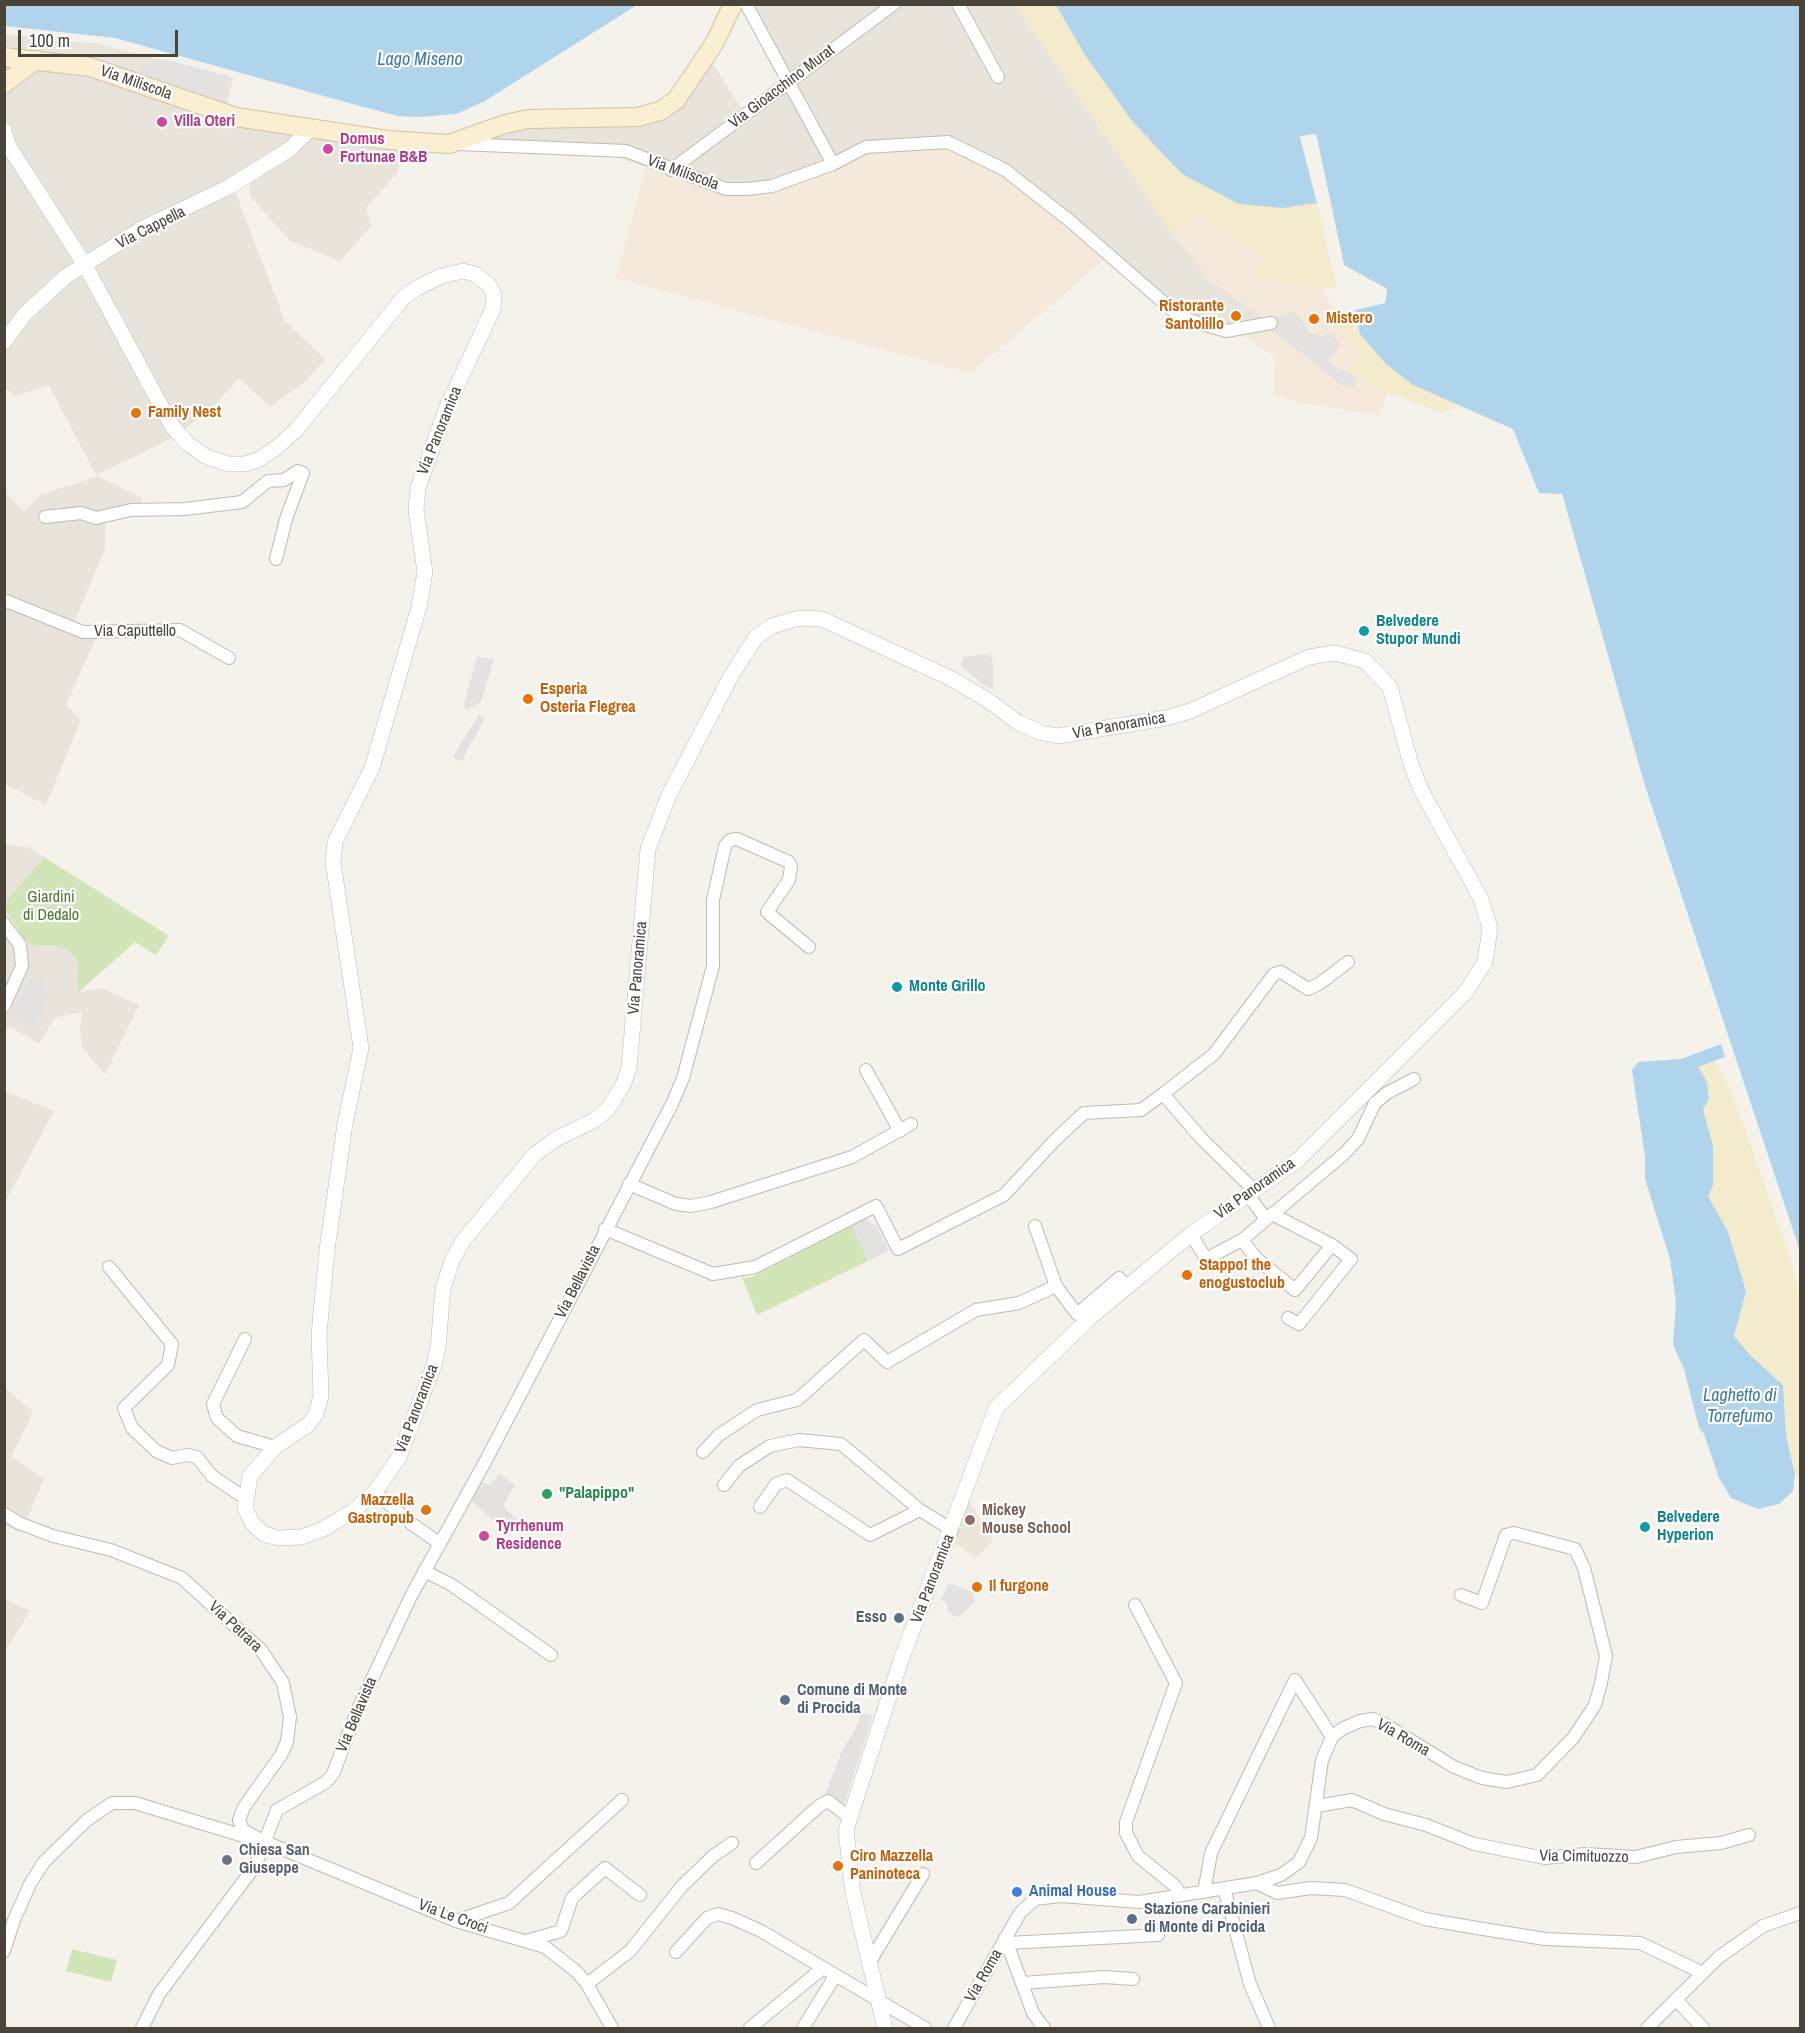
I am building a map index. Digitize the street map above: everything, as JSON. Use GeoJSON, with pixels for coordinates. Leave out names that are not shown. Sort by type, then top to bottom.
{"type":"FeatureCollection","features":[{"type":"Feature","properties":{"kind":"main road"},"geometry":{"type":"LineString","coordinates":[[449,144],[505,124],[528,119],[638,117],[660,111],[676,100],[716,42],[733,4]]}},
{"type":"Feature","properties":{"kind":"main road","name":"Via Miliscola"},"geometry":{"type":"LineString","coordinates":[[4,57],[90,67],[236,117],[388,140],[449,144]]}},
{"type":"Feature","properties":{"kind":"main road"},"geometry":{"type":"LineString","coordinates":[[4,84],[36,60]]}},
{"type":"Feature","properties":{"kind":"street"},"geometry":{"type":"LineString","coordinates":[[746,4],[833,164]]}},
{"type":"Feature","properties":{"kind":"street","name":"Via Gioacchino Murat"},"geometry":{"type":"LineString","coordinates":[[671,170],[894,4]]}},
{"type":"Feature","properties":{"kind":"street"},"geometry":{"type":"LineString","coordinates":[[958,4],[998,77]]}},
{"type":"Feature","properties":{"kind":"street","name":"Via Cappella"},"geometry":{"type":"LineString","coordinates":[[4,342],[25,314],[65,277],[141,229],[227,188],[290,149],[310,129]]}},
{"type":"Feature","properties":{"kind":"street"},"geometry":{"type":"LineString","coordinates":[[6,140],[85,265],[172,426],[187,443],[205,456],[228,464],[258,460],[268,481]]}},
{"type":"Feature","properties":{"kind":"street","name":"Via Miliscola"},"geometry":{"type":"LineString","coordinates":[[449,144],[626,151],[726,189],[748,189],[772,186],[833,164],[866,147],[948,142],[1005,170],[1070,221],[1171,309],[1192,321],[1226,331],[1271,323]]}},
{"type":"Feature","properties":{"kind":"street","name":"Via Panoramica"},"geometry":{"type":"LineString","coordinates":[[258,460],[296,430],[404,297],[441,276],[463,272],[475,274],[489,285],[494,295],[493,309],[447,407],[418,488],[416,510],[425,572],[419,607],[372,768],[335,842],[333,862],[361,1048],[345,1124],[327,1250],[319,1334],[321,1396],[316,1413],[309,1424],[275,1447],[250,1476],[245,1508],[252,1523],[264,1534],[278,1538],[302,1537],[323,1529],[352,1512],[375,1492],[406,1443],[434,1365],[438,1348],[443,1288],[452,1262],[463,1241],[535,1154],[556,1139],[595,1120],[608,1109],[623,1085],[629,1068],[634,1022],[648,849],[669,795],[731,676],[751,644],[772,626],[799,618],[822,619],[843,627],[950,678],[986,699],[1019,723],[1042,733],[1058,736],[1166,718],[1190,711],[1309,657],[1335,653],[1365,661],[1390,687],[1410,762],[1420,788],[1481,899],[1490,928],[1485,962],[1465,993],[1298,1160],[1191,1234],[1092,1316],[996,1408],[952,1530],[901,1660],[846,1830],[853,1893],[885,2028]]}},
{"type":"Feature","properties":{"kind":"street"},"geometry":{"type":"LineString","coordinates":[[45,517],[81,513],[96,518],[131,510],[185,509],[242,502],[268,481],[284,480],[298,471],[303,473],[286,519],[276,559]]}},
{"type":"Feature","properties":{"kind":"street","name":"Via Caputtello"},"geometry":{"type":"LineString","coordinates":[[4,600],[83,632],[180,630],[229,658]]}},
{"type":"Feature","properties":{"kind":"street","name":"Via Bellavista"},"geometry":{"type":"LineString","coordinates":[[142,2028],[159,1994],[255,1866],[277,1810],[326,1782],[333,1774],[357,1711],[424,1570],[484,1462],[683,1078],[713,966],[713,900],[725,846],[730,840],[737,839],[789,862],[791,867],[789,880],[767,912],[809,947]]}},
{"type":"Feature","properties":{"kind":"street"},"geometry":{"type":"LineString","coordinates":[[4,924],[20,945],[22,966],[4,1006]]}},
{"type":"Feature","properties":{"kind":"street"},"geometry":{"type":"LineString","coordinates":[[605,1229],[713,1274],[755,1267],[876,1206],[898,1248],[1004,1195],[1056,1139],[1084,1113],[1141,1110],[1163,1094],[1214,1054],[1274,974],[1281,972],[1308,989],[1319,984],[1348,963]]}},
{"type":"Feature","properties":{"kind":"street"},"geometry":{"type":"LineString","coordinates":[[629,1184],[676,1204],[691,1206],[711,1202],[852,1157],[905,1127],[866,1070]]}},
{"type":"Feature","properties":{"kind":"street"},"geometry":{"type":"LineString","coordinates":[[1191,1234],[1206,1259],[1242,1240],[1344,1154],[1358,1139],[1375,1103],[1387,1093],[1414,1079]]}},
{"type":"Feature","properties":{"kind":"street"},"geometry":{"type":"LineString","coordinates":[[1163,1094],[1252,1193],[1269,1216],[1332,1245],[1351,1259],[1299,1324],[1288,1318]]}},
{"type":"Feature","properties":{"kind":"street"},"geometry":{"type":"LineString","coordinates":[[1035,1226],[1056,1286],[1077,1314],[1119,1278],[1128,1287]]}},
{"type":"Feature","properties":{"kind":"street"},"geometry":{"type":"LineString","coordinates":[[1242,1240],[1257,1259],[1295,1290],[1332,1245]]}},
{"type":"Feature","properties":{"kind":"street"},"geometry":{"type":"LineString","coordinates":[[109,1267],[172,1344],[168,1365],[124,1408],[132,1428],[156,1450],[172,1458],[187,1455],[197,1457],[212,1476],[245,1498]]}},
{"type":"Feature","properties":{"kind":"street"},"geometry":{"type":"LineString","coordinates":[[703,1452],[719,1435],[757,1410],[797,1400],[864,1340],[887,1362],[976,1310],[1019,1303],[1056,1286]]}},
{"type":"Feature","properties":{"kind":"street"},"geometry":{"type":"LineString","coordinates":[[245,1339],[213,1404],[217,1418],[237,1436],[275,1447]]}},
{"type":"Feature","properties":{"kind":"street"},"geometry":{"type":"LineString","coordinates":[[724,1485],[739,1466],[770,1446],[799,1440],[841,1444],[920,1510],[952,1530]]}},
{"type":"Feature","properties":{"kind":"street"},"geometry":{"type":"LineString","coordinates":[[760,1507],[776,1484],[788,1480],[870,1535],[920,1510]]}},
{"type":"Feature","properties":{"kind":"street"},"geometry":{"type":"LineString","coordinates":[[375,1492],[412,1524],[439,1543]]}},
{"type":"Feature","properties":{"kind":"street","name":"Via Petrara"},"geometry":{"type":"LineString","coordinates":[[4,1514],[19,1523],[53,1536],[111,1550],[182,1578],[261,1650],[283,1683],[290,1717],[287,1742],[281,1755],[244,1807],[239,1820],[243,1830],[263,1841]]}},
{"type":"Feature","properties":{"kind":"street","name":"Via Roma"},"geometry":{"type":"LineString","coordinates":[[954,2028],[1007,1941],[1020,1913],[1035,1899],[1060,1896],[1139,1902],[1257,1883],[1281,1875],[1299,1862],[1311,1838],[1322,1760],[1332,1737],[1342,1729],[1360,1721],[1373,1719],[1386,1725],[1454,1767],[1482,1778],[1507,1782],[1537,1776],[1573,1738],[1595,1705],[1606,1656],[1584,1568],[1575,1550],[1514,1533],[1506,1534],[1482,1603],[1461,1595]]}},
{"type":"Feature","properties":{"kind":"street"},"geometry":{"type":"LineString","coordinates":[[424,1570],[452,1585],[551,1655]]}},
{"type":"Feature","properties":{"kind":"street"},"geometry":{"type":"LineString","coordinates":[[1135,1605],[1176,1683],[1126,1822],[1126,1833],[1138,1856],[1175,1886],[1180,1895]]}},
{"type":"Feature","properties":{"kind":"street"},"geometry":{"type":"LineString","coordinates":[[1204,1892],[1211,1853],[1295,1680],[1332,1737]]}},
{"type":"Feature","properties":{"kind":"street"},"geometry":{"type":"LineString","coordinates":[[456,1921],[509,1903],[622,1800]]}},
{"type":"Feature","properties":{"kind":"street","name":"Via Cimituozzo"},"geometry":{"type":"LineString","coordinates":[[1317,1806],[1352,1800],[1384,1814],[1426,1825],[1474,1845],[1545,1858],[1585,1854],[1636,1857],[1676,1847],[1721,1843],[1749,1835]]}},
{"type":"Feature","properties":{"kind":"street"},"geometry":{"type":"LineString","coordinates":[[756,1863],[819,1806],[828,1802],[850,1818]]}},
{"type":"Feature","properties":{"kind":"street"},"geometry":{"type":"LineString","coordinates":[[4,1952],[26,1893],[44,1862],[87,1820],[112,1803],[135,1803],[225,1833],[263,1841]]}},
{"type":"Feature","properties":{"kind":"street","name":"Via Le Croci"},"geometry":{"type":"LineString","coordinates":[[263,1841],[456,1921],[545,1947],[577,1972],[587,1984],[612,2028]]}},
{"type":"Feature","properties":{"kind":"street"},"geometry":{"type":"LineString","coordinates":[[587,1984],[630,1951],[682,1886],[713,1856],[732,1844]]}},
{"type":"Feature","properties":{"kind":"street"},"geometry":{"type":"LineString","coordinates":[[525,1941],[561,1931],[572,1898],[605,1868],[640,1895]]}},
{"type":"Feature","properties":{"kind":"street"},"geometry":{"type":"LineString","coordinates":[[869,1963],[922,1874]]}},
{"type":"Feature","properties":{"kind":"street"},"geometry":{"type":"LineString","coordinates":[[1257,1883],[1277,1893],[1311,1888],[1345,1890],[1425,1919],[1545,1939],[1640,1943],[1703,1973]]}},
{"type":"Feature","properties":{"kind":"street"},"geometry":{"type":"LineString","coordinates":[[1224,1888],[1250,1984],[1269,2028]]}},
{"type":"Feature","properties":{"kind":"street"},"geometry":{"type":"LineString","coordinates":[[1647,2028],[1719,1958],[1763,1926],[1800,1913]]}},
{"type":"Feature","properties":{"kind":"street"},"geometry":{"type":"LineString","coordinates":[[676,1952],[707,1918],[718,1914],[761,1931],[925,2028]]}},
{"type":"Feature","properties":{"kind":"street"},"geometry":{"type":"LineString","coordinates":[[1044,2028],[1033,2013],[1007,1941],[1158,1935]]}},
{"type":"Feature","properties":{"kind":"street"},"geometry":{"type":"LineString","coordinates":[[750,2028],[823,1968]]}},
{"type":"Feature","properties":{"kind":"street"},"geometry":{"type":"LineString","coordinates":[[803,2028],[835,1976]]}},
{"type":"Feature","properties":{"kind":"street"},"geometry":{"type":"LineString","coordinates":[[1023,1983],[1104,1977],[1133,1979]]}},
{"type":"Feature","properties":{"kind":"street"},"geometry":{"type":"LineString","coordinates":[[1677,2001],[1703,2028]]}},
{"type":"Feature","properties":{"kind":"shaded area"},"geometry":{"type":"Polygon","coordinates":[[[742,5],[1015,5],[1173,234],[1210,280],[1269,322],[1237,333],[1209,333],[1183,324],[1165,314],[1108,257],[776,188],[716,191],[620,158],[580,151],[478,147],[488,134],[628,112],[664,102],[708,57],[743,111],[781,82],[742,5]]]}},
{"type":"Feature","properties":{"kind":"shaded area"},"geometry":{"type":"Polygon","coordinates":[[[5,34],[98,44],[233,78],[226,108],[405,146],[397,173],[366,208],[371,226],[340,261],[290,241],[250,196],[249,182],[234,189],[285,321],[325,359],[305,382],[270,407],[239,378],[217,403],[175,437],[96,475],[49,385],[16,396],[5,388],[5,34]]]}},
{"type":"Feature","properties":{"kind":"shaded area"},"geometry":{"type":"Polygon","coordinates":[[[163,59],[229,76],[220,104],[140,78],[141,67],[163,59]]]}},
{"type":"Feature","properties":{"kind":"shaded area"},"geometry":{"type":"Polygon","coordinates":[[[928,147],[950,149],[1001,168],[1108,257],[971,373],[616,278],[646,167],[716,191],[744,192],[864,154],[928,147]]]}},
{"type":"Feature","properties":{"kind":"shaded area"},"geometry":{"type":"Polygon","coordinates":[[[1200,214],[1266,259],[1254,276],[1321,290],[1391,382],[1380,416],[1303,403],[1274,395],[1275,356],[1237,333],[1268,322],[1210,280],[1173,234],[1200,214]]]}},
{"type":"Feature","properties":{"kind":"shaded area"},"geometry":{"type":"Polygon","coordinates":[[[1295,312],[1310,333],[1322,337],[1330,333],[1341,345],[1329,360],[1336,367],[1357,378],[1354,388],[1342,385],[1269,328],[1273,317],[1295,312]]]}},
{"type":"Feature","properties":{"kind":"shaded area"},"geometry":{"type":"Polygon","coordinates":[[[98,476],[142,498],[138,513],[105,521],[105,549],[72,627],[96,637],[66,705],[81,720],[46,805],[5,784],[4,491],[24,511],[40,495],[98,476]]]}},
{"type":"Feature","properties":{"kind":"shaded area"},"geometry":{"type":"Polygon","coordinates":[[[989,654],[993,661],[993,689],[984,685],[961,666],[963,657],[989,654]]]}},
{"type":"Feature","properties":{"kind":"shaded area"},"geometry":{"type":"Polygon","coordinates":[[[477,657],[494,659],[481,702],[466,710],[464,703],[477,657]]]}},
{"type":"Feature","properties":{"kind":"shaded area"},"geometry":{"type":"Polygon","coordinates":[[[479,714],[485,718],[461,762],[453,757],[479,714]]]}},
{"type":"Feature","properties":{"kind":"shaded area"},"geometry":{"type":"Polygon","coordinates":[[[5,844],[28,847],[44,857],[5,904],[5,844]]]}},
{"type":"Feature","properties":{"kind":"shaded area"},"geometry":{"type":"Polygon","coordinates":[[[4,909],[16,929],[35,946],[52,945],[67,949],[75,958],[78,967],[79,992],[102,988],[139,1005],[105,1074],[83,1049],[80,1032],[82,1012],[54,1018],[39,1044],[10,1026],[5,1031],[4,909]]]}},
{"type":"Feature","properties":{"kind":"shaded area"},"geometry":{"type":"Polygon","coordinates":[[[42,977],[49,996],[34,1027],[12,1017],[27,982],[42,977]]]}},
{"type":"Feature","properties":{"kind":"shaded area"},"geometry":{"type":"Polygon","coordinates":[[[5,1091],[54,1111],[5,1202],[5,1091]]]}},
{"type":"Feature","properties":{"kind":"shaded area"},"geometry":{"type":"Polygon","coordinates":[[[865,1217],[872,1224],[875,1223],[889,1251],[868,1261],[852,1225],[865,1217]]]}},
{"type":"Feature","properties":{"kind":"shaded area"},"geometry":{"type":"Polygon","coordinates":[[[4,1387],[33,1412],[11,1456],[44,1479],[21,1533],[5,1525],[4,1387]]]}},
{"type":"Feature","properties":{"kind":"shaded area"},"geometry":{"type":"Polygon","coordinates":[[[499,1473],[515,1485],[504,1504],[505,1509],[520,1520],[510,1535],[471,1501],[480,1482],[490,1485],[499,1473]]]}},
{"type":"Feature","properties":{"kind":"shaded area","name":"Mickey Mouse School"},"geometry":{"type":"Polygon","coordinates":[[[968,1499],[993,1541],[976,1558],[953,1542],[968,1499]]]}},
{"type":"Feature","properties":{"kind":"shaded area"},"geometry":{"type":"Polygon","coordinates":[[[949,1583],[972,1592],[975,1601],[959,1617],[953,1616],[947,1610],[947,1603],[941,1600],[949,1583]]]}},
{"type":"Feature","properties":{"kind":"shaded area"},"geometry":{"type":"Polygon","coordinates":[[[5,1599],[30,1611],[5,1650],[5,1599]]]}},
{"type":"Feature","properties":{"kind":"shaded area"},"geometry":{"type":"Polygon","coordinates":[[[861,1713],[873,1715],[843,1808],[825,1794],[843,1748],[856,1728],[861,1713]]]}},
{"type":"Feature","properties":{"kind":"green space","name":"Giardini di Dedalo"},"geometry":{"type":"Polygon","coordinates":[[[44,857],[169,936],[156,955],[135,942],[79,992],[78,967],[75,958],[67,949],[52,945],[35,946],[24,940],[5,909],[4,904],[44,857]]]}},
{"type":"Feature","properties":{"kind":"green space"},"geometry":{"type":"Polygon","coordinates":[[[852,1225],[868,1261],[757,1315],[742,1278],[752,1277],[852,1225]]]}},
{"type":"Feature","properties":{"kind":"green space"},"geometry":{"type":"Polygon","coordinates":[[[72,1949],[117,1960],[111,1982],[66,1971],[72,1949]]]}},
{"type":"Feature","properties":{"kind":"sand"},"geometry":{"type":"Polygon","coordinates":[[[1015,5],[1056,5],[1085,55],[1132,121],[1182,174],[1283,208],[1317,203],[1337,287],[1321,290],[1253,276],[1266,259],[1200,214],[1173,234],[1015,5]]]}},
{"type":"Feature","properties":{"kind":"sand"},"geometry":{"type":"Polygon","coordinates":[[[1355,310],[1360,334],[1413,385],[1458,405],[1443,413],[1373,387],[1348,369],[1362,355],[1332,317],[1355,310]]]}},
{"type":"Feature","properties":{"kind":"sand"},"geometry":{"type":"Polygon","coordinates":[[[1715,1061],[1736,1104],[1791,1260],[1800,1300],[1800,1479],[1795,1475],[1786,1435],[1783,1385],[1750,1355],[1734,1336],[1746,1291],[1728,1232],[1708,1196],[1713,1146],[1703,1109],[1697,1067],[1715,1061]]]}},
{"type":"Feature","properties":{"kind":"water","name":"Lago Miseno"},"geometry":{"type":"Polygon","coordinates":[[[4,5],[637,5],[485,101],[456,114],[419,117],[398,116],[115,38],[5,26],[4,5]]]}},
{"type":"Feature","properties":{"kind":"water"},"geometry":{"type":"Polygon","coordinates":[[[1056,5],[1800,5],[1800,1251],[1644,783],[1562,494],[1539,493],[1513,429],[1413,385],[1385,363],[1360,334],[1355,310],[1385,303],[1387,289],[1344,266],[1316,134],[1300,137],[1317,203],[1283,208],[1239,204],[1182,174],[1132,121],[1085,55],[1056,5]]]}},
{"type":"Feature","properties":{"kind":"water","name":"Laghetto di Torrefumo"},"geometry":{"type":"Polygon","coordinates":[[[1721,1044],[1725,1057],[1698,1067],[1707,1082],[1709,1099],[1703,1109],[1713,1146],[1713,1185],[1708,1196],[1728,1232],[1746,1291],[1734,1336],[1750,1355],[1783,1385],[1786,1435],[1795,1475],[1793,1491],[1779,1504],[1758,1509],[1731,1498],[1719,1478],[1704,1434],[1699,1428],[1684,1369],[1673,1345],[1676,1302],[1670,1259],[1645,1179],[1645,1156],[1632,1070],[1638,1062],[1681,1059],[1721,1044]]]}},
{"type":"Feature","properties":{"kind":"pier"},"geometry":{"type":"Polygon","coordinates":[[[1316,134],[1344,265],[1387,289],[1385,303],[1360,309],[1359,306],[1382,300],[1384,290],[1341,267],[1314,137],[1304,139],[1320,202],[1318,206],[1300,136],[1316,134]]]}},
{"type":"Feature","properties":{"kind":"pier"},"geometry":{"type":"Polygon","coordinates":[[[1548,494],[1562,494],[1644,783],[1800,1254],[1641,784],[1560,497],[1551,497],[1548,494]]]}},
{"type":"Feature","properties":{"kind":"place","name":"Villa Oteri"},"geometry":{"type":"Point","coordinates":[162,122]}},
{"type":"Feature","properties":{"kind":"place","name":"Domus Fortunae B&B"},"geometry":{"type":"Point","coordinates":[328,149]}},
{"type":"Feature","properties":{"kind":"place","name":"Ristorante Santolillo"},"geometry":{"type":"Point","coordinates":[1236,316]}},
{"type":"Feature","properties":{"kind":"place","name":"Mistero"},"geometry":{"type":"Point","coordinates":[1314,319]}},
{"type":"Feature","properties":{"kind":"place","name":"Family Nest"},"geometry":{"type":"Point","coordinates":[136,413]}},
{"type":"Feature","properties":{"kind":"place","name":"Belvedere Stupor Mundi"},"geometry":{"type":"Point","coordinates":[1364,631]}},
{"type":"Feature","properties":{"kind":"place","name":"Esperia Osteria Flegrea"},"geometry":{"type":"Point","coordinates":[528,699]}},
{"type":"Feature","properties":{"kind":"place","name":"Monte Grillo"},"geometry":{"type":"Point","coordinates":[897,987]}},
{"type":"Feature","properties":{"kind":"place","name":"Stappo! the enogustoclub"},"geometry":{"type":"Point","coordinates":[1187,1275]}},
{"type":"Feature","properties":{"kind":"place","name":"\"Palapippo\""},"geometry":{"type":"Point","coordinates":[547,1494]}},
{"type":"Feature","properties":{"kind":"place","name":"Mazzella Gastropub"},"geometry":{"type":"Point","coordinates":[426,1510]}},
{"type":"Feature","properties":{"kind":"place","name":"Mickey Mouse School"},"geometry":{"type":"Point","coordinates":[970,1520]}},
{"type":"Feature","properties":{"kind":"place","name":"Belvedere Hyperion"},"geometry":{"type":"Point","coordinates":[1645,1527]}},
{"type":"Feature","properties":{"kind":"place","name":"Tyrrhenum Residence"},"geometry":{"type":"Point","coordinates":[484,1536]}},
{"type":"Feature","properties":{"kind":"place","name":"Il furgone"},"geometry":{"type":"Point","coordinates":[977,1587]}},
{"type":"Feature","properties":{"kind":"place","name":"Esso"},"geometry":{"type":"Point","coordinates":[899,1618]}},
{"type":"Feature","properties":{"kind":"place","name":"Comune di Monte di Procida"},"geometry":{"type":"Point","coordinates":[785,1700]}},
{"type":"Feature","properties":{"kind":"place","name":"Chiesa San Giuseppe"},"geometry":{"type":"Point","coordinates":[227,1860]}},
{"type":"Feature","properties":{"kind":"place","name":"Ciro Mazzella Paninoteca"},"geometry":{"type":"Point","coordinates":[838,1866]}},
{"type":"Feature","properties":{"kind":"place","name":"Animal House"},"geometry":{"type":"Point","coordinates":[1017,1892]}},
{"type":"Feature","properties":{"kind":"place","name":"Stazione Carabinieri di Monte di Procida"},"geometry":{"type":"Point","coordinates":[1132,1919]}}]}
